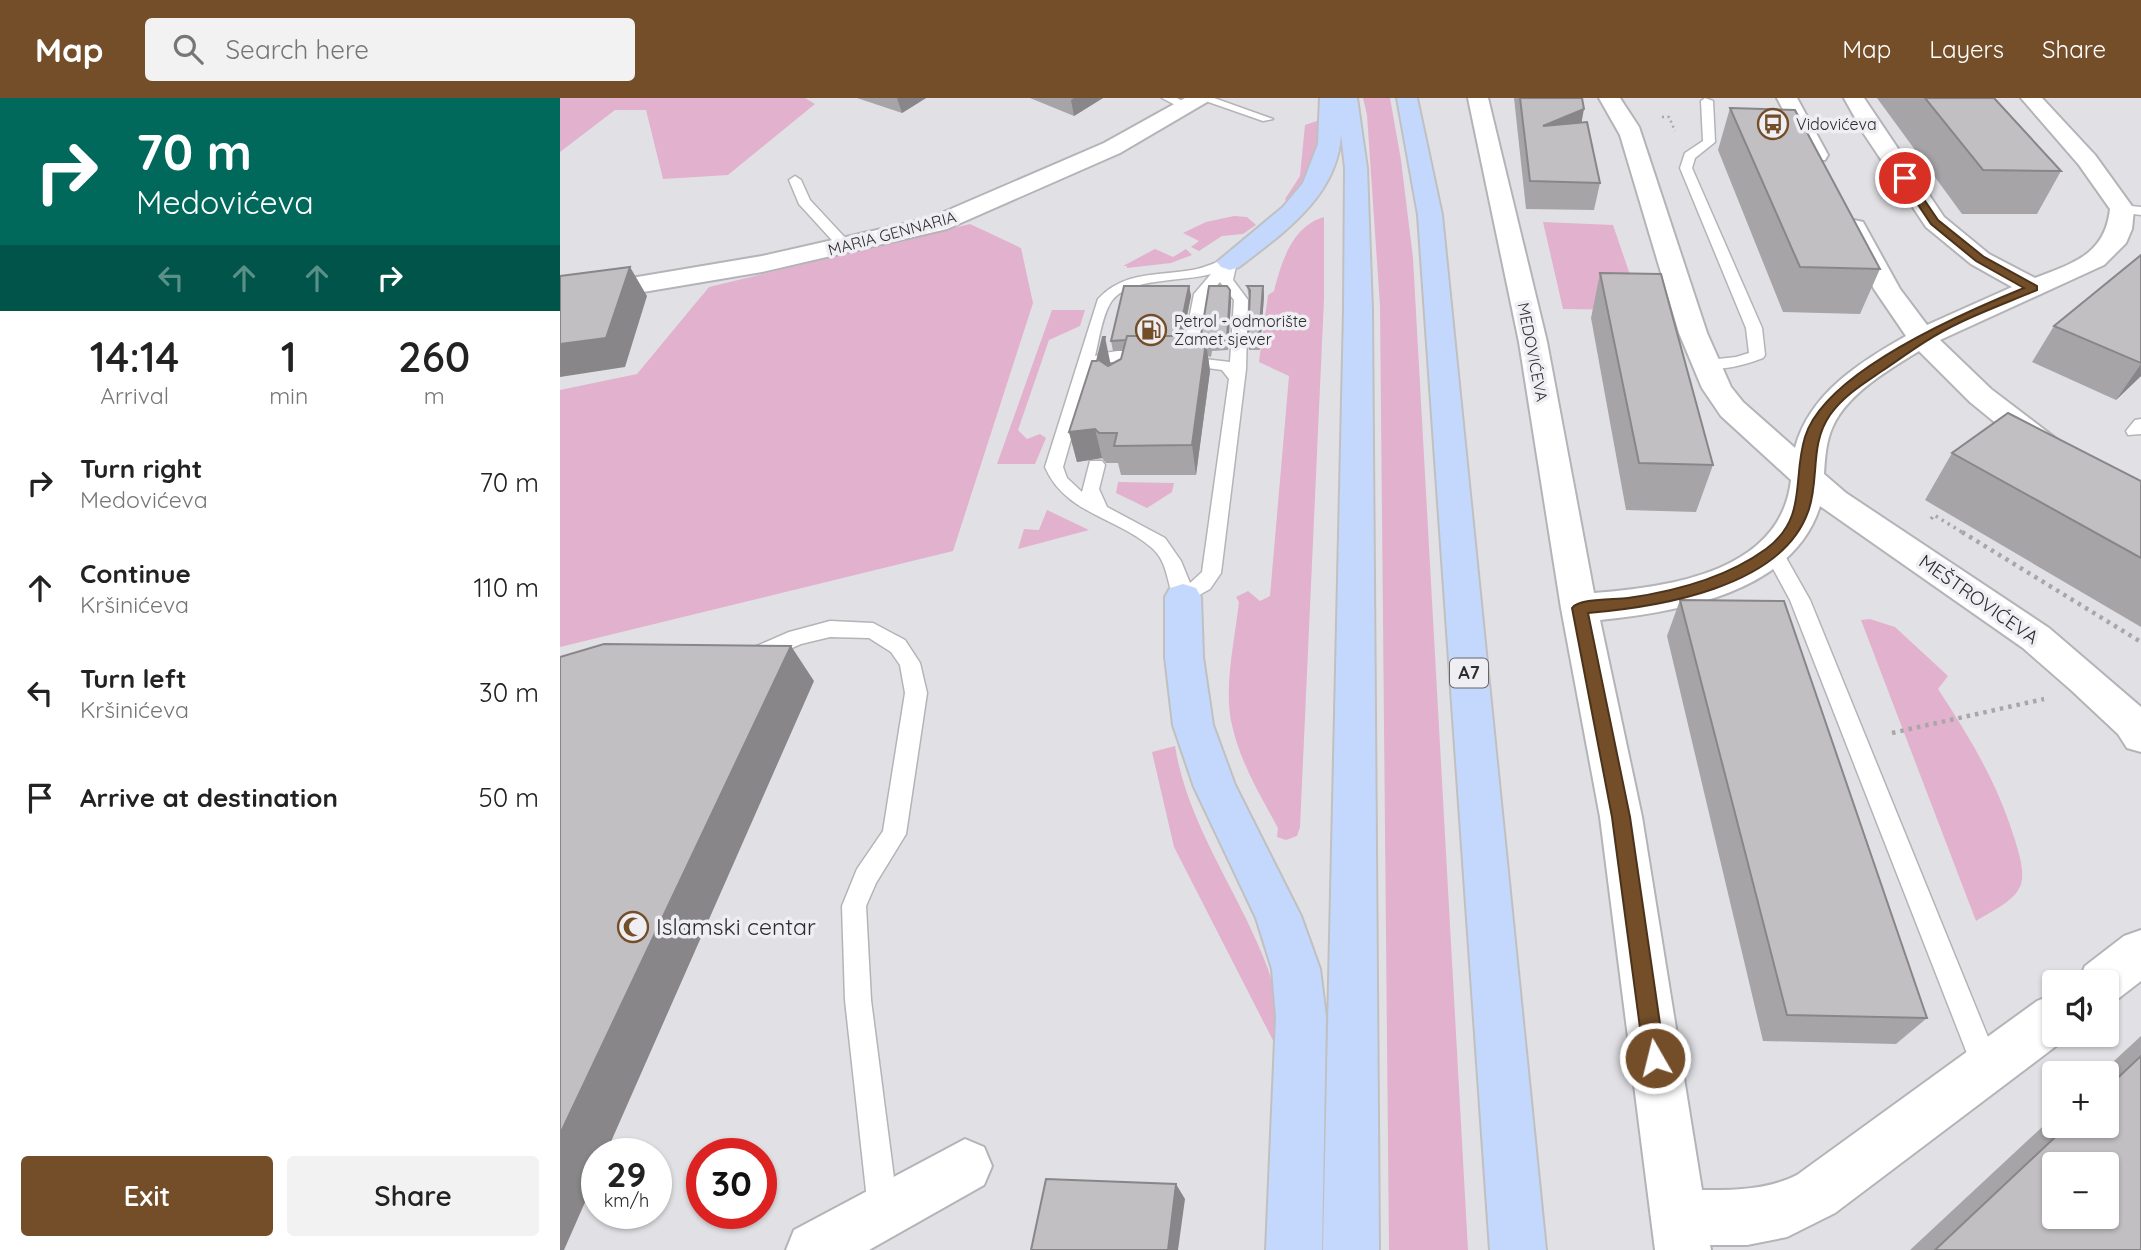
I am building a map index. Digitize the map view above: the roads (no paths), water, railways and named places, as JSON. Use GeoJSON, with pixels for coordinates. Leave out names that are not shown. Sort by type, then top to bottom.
{"type":"FeatureCollection","features":[{"type":"Feature","properties":{"kind":"highway"},"geometry":{"type":"LineString","coordinates":[[1230,262],[1294,212],[1310,194],[1323,167],[1329,141],[1329,98]]}},
{"type":"Feature","properties":{"kind":"highway"},"geometry":{"type":"LineString","coordinates":[[1347,98],[1356,168],[1358,310],[1350,1250]]}},
{"type":"Feature","properties":{"kind":"highway","name":"A7"},"geometry":{"type":"LineString","coordinates":[[1407,98],[1431,228],[1518,1250]]}},
{"type":"Feature","properties":{"kind":"highway"},"geometry":{"type":"LineString","coordinates":[[1183,597],[1184,657],[1193,725],[1215,787],[1278,916],[1296,969],[1301,1017],[1294,1250]]}},
{"type":"Feature","properties":{"kind":"street","name":"MEDOVIĆEVA"},"geometry":{"type":"LineString","coordinates":[[1478,98],[1533,342],[1579,608],[1621,817],[1680,1234]]}},
{"type":"Feature","properties":{"kind":"street"},"geometry":{"type":"LineString","coordinates":[[1609,98],[1626,120],[1633,136],[1638,160],[1706,364],[1717,388],[1732,409],[1806,477]]}},
{"type":"Feature","properties":{"kind":"street"},"geometry":{"type":"LineString","coordinates":[[1787,98],[1826,173]]}},
{"type":"Feature","properties":{"kind":"street"},"geometry":{"type":"LineString","coordinates":[[1854,98],[1875,134],[1935,222],[1980,259],[2033,288]]}},
{"type":"Feature","properties":{"kind":"street"},"geometry":{"type":"LineString","coordinates":[[1579,608],[1627,604],[1693,591],[1725,579],[1773,552],[1794,529],[1802,509],[1811,436],[1825,413],[1848,388],[1923,337],[1953,321],[2076,271],[2107,250],[2131,210],[2031,98]]}},
{"type":"Feature","properties":{"kind":"street","name":"MARIA GENNARIA"},"geometry":{"type":"LineString","coordinates":[[560,298],[762,264],[938,224],[1112,148],[1189,100]]}},
{"type":"Feature","properties":{"kind":"street"},"geometry":{"type":"LineString","coordinates":[[1844,208],[1887,290],[1923,337],[2015,425],[2064,459]]}},
{"type":"Feature","properties":{"kind":"street","name":"MEŠTROVIĆEVA"},"geometry":{"type":"LineString","coordinates":[[1806,477],[1834,501],[2036,638],[2104,697],[2141,736]]}},
{"type":"Feature","properties":{"kind":"street"},"geometry":{"type":"LineString","coordinates":[[2118,970],[2141,952]]}},
{"type":"Feature","properties":{"kind":"street"},"geometry":{"type":"LineString","coordinates":[[1680,1234],[1787,1209],[1816,1194],[2042,1027]]}},
{"type":"Feature","properties":{"kind":"street"},"geometry":{"type":"LineString","coordinates":[[814,1250],[883,1209],[965,1166]]}},
{"type":"Feature","properties":{"kind":"lane","name":"MARIA GENNARIA"},"geometry":{"type":"LineString","coordinates":[[1189,100],[1267,119]]}},
{"type":"Feature","properties":{"kind":"lane"},"geometry":{"type":"LineString","coordinates":[[1706,364],[1738,362],[1757,355],[1754,328],[1686,168],[1689,156],[1709,142],[1706,125],[1707,101]]}},
{"type":"Feature","properties":{"kind":"lane"},"geometry":{"type":"LineString","coordinates":[[796,180],[804,201],[845,246]]}},
{"type":"Feature","properties":{"kind":"lane"},"geometry":{"type":"LineString","coordinates":[[1177,355],[1201,294],[1230,262]]}},
{"type":"Feature","properties":{"kind":"lane"},"geometry":{"type":"LineString","coordinates":[[1230,262],[1226,280],[1241,300],[1237,379],[1211,573],[1203,584],[1183,597],[1174,565],[1159,544],[1064,487],[1058,481],[1054,467],[1103,302],[1109,294],[1130,282],[1187,276],[1230,262]]}},
{"type":"Feature","properties":{"kind":"lane"},"geometry":{"type":"LineString","coordinates":[[1080,379],[1096,359],[1123,363],[1177,355],[1194,361],[1227,366],[1237,379]]}},
{"type":"Feature","properties":{"kind":"lane"},"geometry":{"type":"LineString","coordinates":[[1096,465],[1090,489],[1099,509]]}},
{"type":"Feature","properties":{"kind":"lane"},"geometry":{"type":"LineString","coordinates":[[1773,552],[1800,600],[1987,1069]]}},
{"type":"Feature","properties":{"kind":"lane"},"geometry":{"type":"LineString","coordinates":[[732,671],[753,656],[796,637],[830,629],[873,631],[898,646],[910,663],[916,693],[894,834],[866,877],[855,906],[858,1000],[883,1209]]}},
{"type":"Feature","properties":{"kind":"place","name":"Vidovićeva"},"geometry":{"type":"Point","coordinates":[1773,124]}},
{"type":"Feature","properties":{"kind":"place","name":"Petrol - odmorište Zamet sjever"},"geometry":{"type":"Point","coordinates":[1151,330]}},
{"type":"Feature","properties":{"kind":"place","name":"Islamski centar"},"geometry":{"type":"Point","coordinates":[633,927]}}]}
